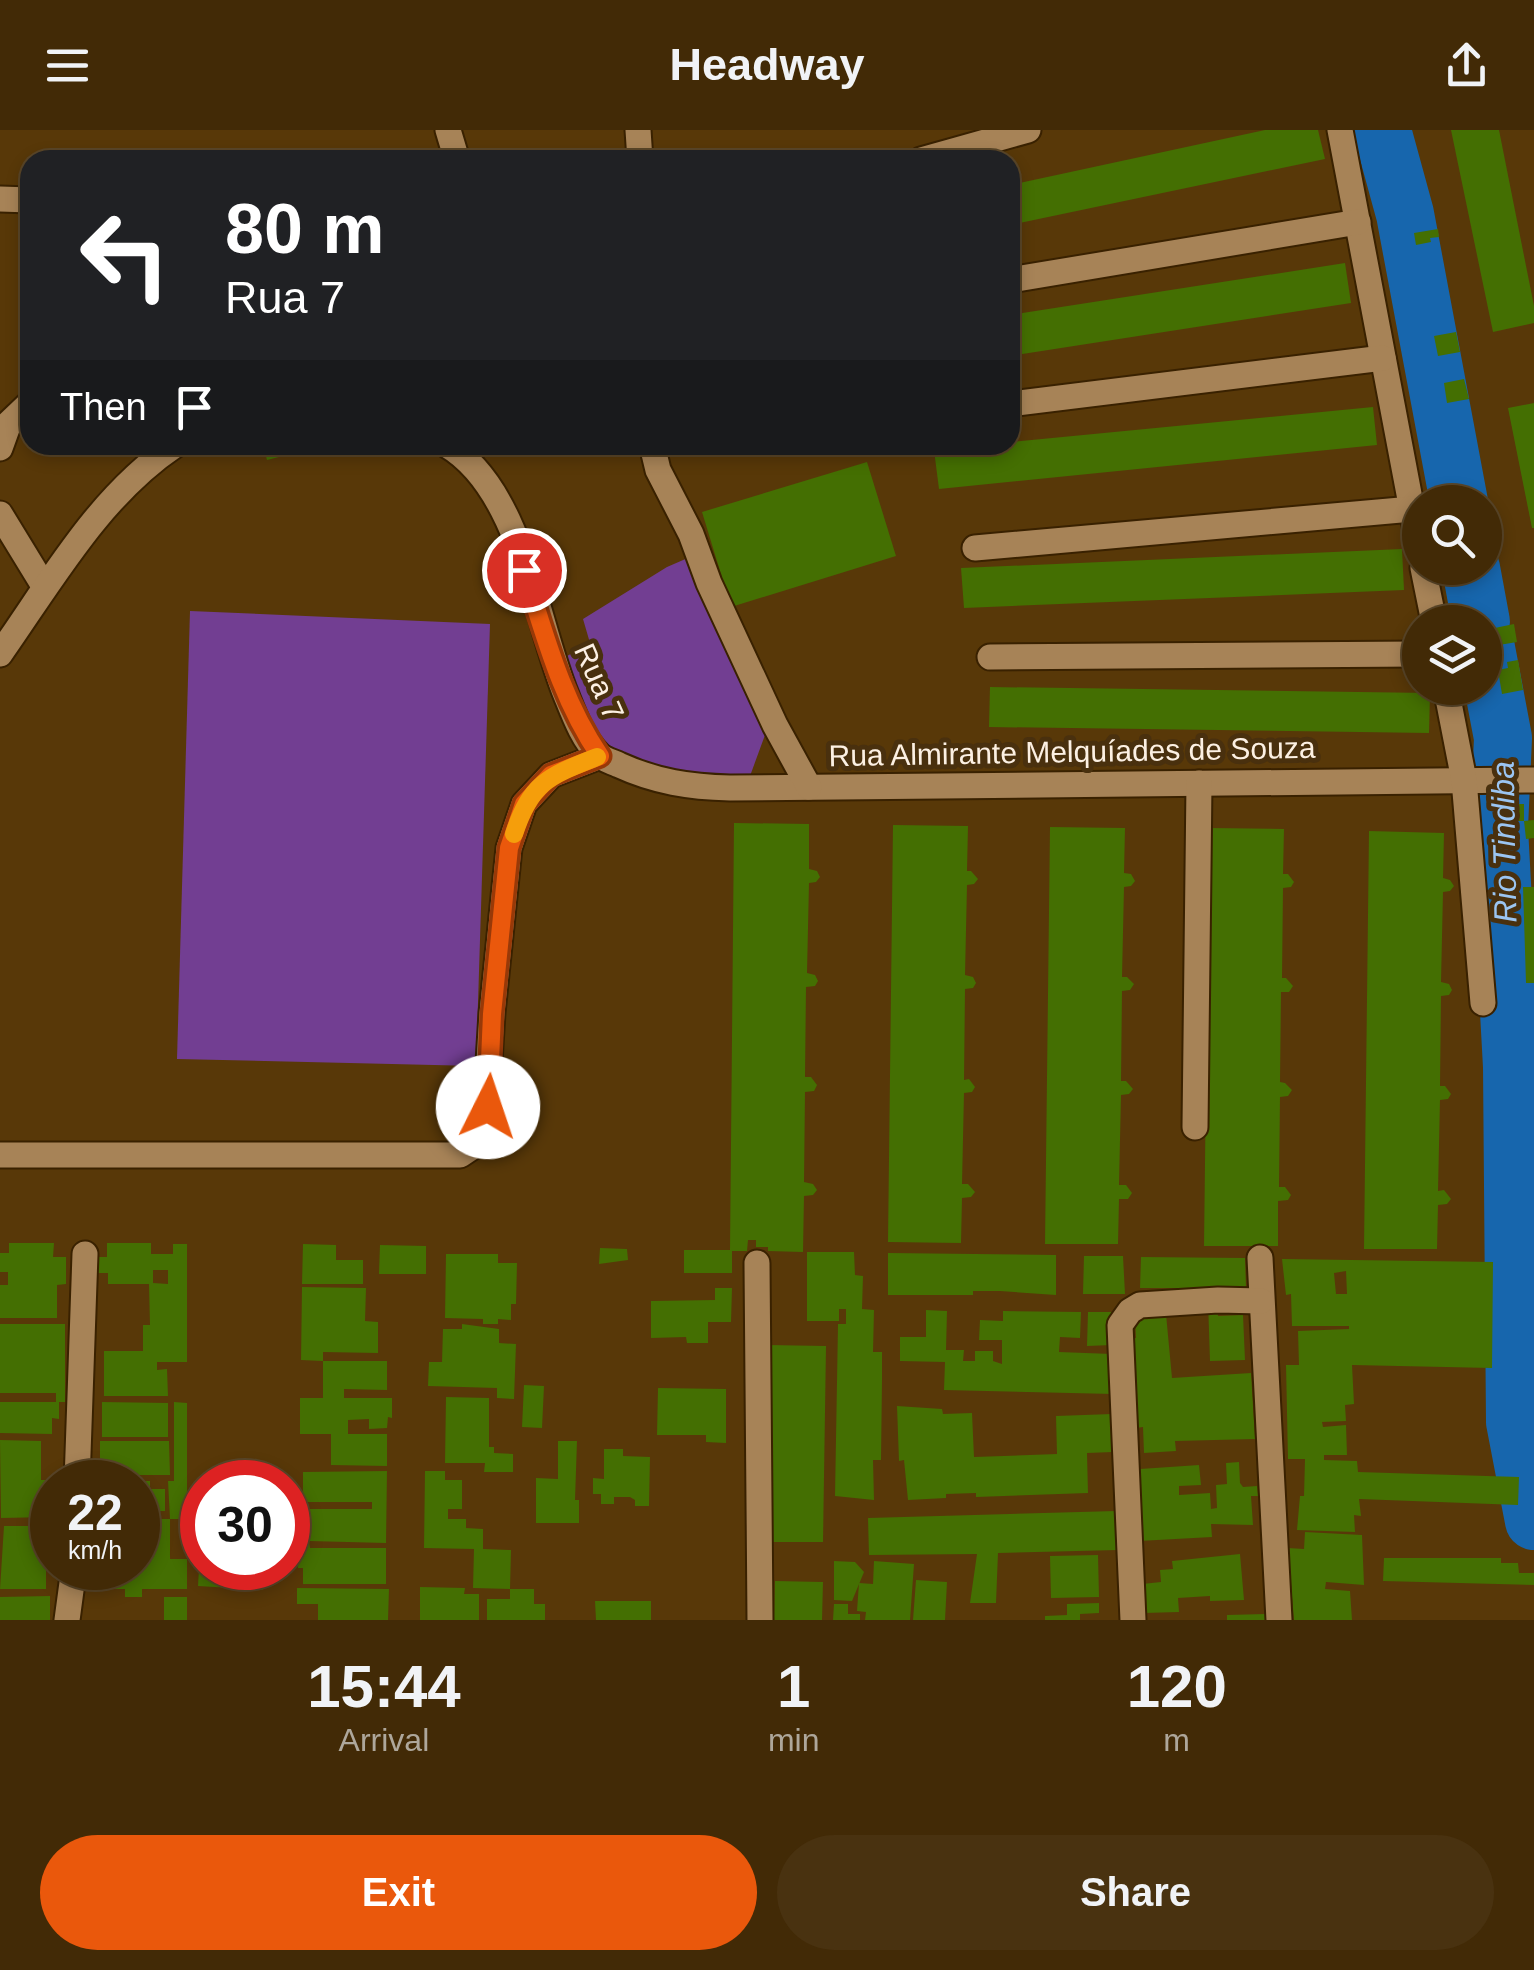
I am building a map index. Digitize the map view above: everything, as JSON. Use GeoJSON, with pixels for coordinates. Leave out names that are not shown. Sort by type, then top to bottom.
{"type":"FeatureCollection","features":[{"type":"Feature","properties":{"kind":"street"},"geometry":{"type":"LineString","coordinates":[[957,150],[1028,130]]}},
{"type":"Feature","properties":{"kind":"street"},"geometry":{"type":"LineString","coordinates":[[1340,130],[1407,485]]}},
{"type":"Feature","properties":{"kind":"street"},"geometry":{"type":"LineString","coordinates":[[1020,278],[1358,222]]}},
{"type":"Feature","properties":{"kind":"street"},"geometry":{"type":"LineString","coordinates":[[1020,403],[1384,358]]}},
{"type":"Feature","properties":{"kind":"street"},"geometry":{"type":"LineString","coordinates":[[0,448],[9,424],[20,413]]}},
{"type":"Feature","properties":{"kind":"street"},"geometry":{"type":"LineString","coordinates":[[2,646],[106,508],[160,455]]}},
{"type":"Feature","properties":{"kind":"street","name":"Rua 7"},"geometry":{"type":"LineString","coordinates":[[463,455],[496,496],[515,538],[553,664],[578,724],[600,756],[639,774],[682,787],[809,787]]}},
{"type":"Feature","properties":{"kind":"street","name":"Rua Almirante Melquíades de Souza"},"geometry":{"type":"LineString","coordinates":[[654,455],[658,470],[691,534],[708,584],[809,787],[1529,780]]}},
{"type":"Feature","properties":{"kind":"street"},"geometry":{"type":"LineString","coordinates":[[975,548],[1402,511]]}},
{"type":"Feature","properties":{"kind":"street"},"geometry":{"type":"LineString","coordinates":[[0,514],[44,586]]}},
{"type":"Feature","properties":{"kind":"street"},"geometry":{"type":"LineString","coordinates":[[990,657],[1402,654]]}},
{"type":"Feature","properties":{"kind":"street"},"geometry":{"type":"LineString","coordinates":[[1452,705],[1477,780],[1482,1003]]}},
{"type":"Feature","properties":{"kind":"street"},"geometry":{"type":"LineString","coordinates":[[0,1155],[460,1156],[475,1145],[485,1127],[509,848],[524,804],[551,775],[600,756]]}},
{"type":"Feature","properties":{"kind":"street"},"geometry":{"type":"LineString","coordinates":[[1195,1127],[1199,783]]}},
{"type":"Feature","properties":{"kind":"street"},"geometry":{"type":"LineString","coordinates":[[78,1460],[85,1254]]}},
{"type":"Feature","properties":{"kind":"street"},"geometry":{"type":"LineString","coordinates":[[1260,1258],[1279,1620]]}},
{"type":"Feature","properties":{"kind":"street"},"geometry":{"type":"LineString","coordinates":[[758,1262],[760,1620]]}},
{"type":"Feature","properties":{"kind":"street"},"geometry":{"type":"LineString","coordinates":[[1133,1620],[1120,1325],[1130,1310],[1140,1305],[1261,1301]]}},
{"type":"Feature","properties":{"kind":"street"},"geometry":{"type":"LineString","coordinates":[[67,1620],[71,1590]]}},
{"type":"Feature","properties":{"kind":"shaded area"},"geometry":{"type":"Polygon","coordinates":[[[697,554],[763,711],[765,735],[750,776],[716,779],[600,756],[553,664],[590,643],[583,619],[667,567],[697,554]]]}},
{"type":"Feature","properties":{"kind":"shaded area"},"geometry":{"type":"Polygon","coordinates":[[[190,611],[490,624],[476,1066],[177,1059],[190,611]]]}},
{"type":"Feature","properties":{"kind":"building"},"geometry":{"type":"Polygon","coordinates":[[[1265,130],[1318,130],[1325,159],[1020,223],[1020,183],[1265,130]]]}},
{"type":"Feature","properties":{"kind":"building"},"geometry":{"type":"Polygon","coordinates":[[[1451,130],[1499,130],[1534,306],[1534,323],[1493,332],[1451,130]]]}},
{"type":"Feature","properties":{"kind":"building"},"geometry":{"type":"Polygon","coordinates":[[[1438,229],[1439,237],[1416,245],[1414,233],[1438,229]]]}},
{"type":"Feature","properties":{"kind":"building"},"geometry":{"type":"Polygon","coordinates":[[[1345,263],[1351,303],[1020,354],[1020,313],[1345,263]]]}},
{"type":"Feature","properties":{"kind":"building"},"geometry":{"type":"Polygon","coordinates":[[[1456,332],[1460,352],[1438,356],[1434,336],[1456,332]]]}},
{"type":"Feature","properties":{"kind":"building"},"geometry":{"type":"Polygon","coordinates":[[[1464,379],[1469,399],[1447,403],[1444,383],[1464,379]]]}},
{"type":"Feature","properties":{"kind":"building"},"geometry":{"type":"Polygon","coordinates":[[[1534,403],[1534,528],[1532,528],[1508,408],[1534,403]]]}},
{"type":"Feature","properties":{"kind":"building"},"geometry":{"type":"Polygon","coordinates":[[[1373,407],[1377,445],[939,489],[935,455],[1020,455],[1020,441],[1373,407]]]}},
{"type":"Feature","properties":{"kind":"building"},"geometry":{"type":"Polygon","coordinates":[[[867,462],[896,556],[731,607],[702,512],[867,462]]]}},
{"type":"Feature","properties":{"kind":"building"},"geometry":{"type":"Polygon","coordinates":[[[1402,549],[1404,590],[964,608],[961,568],[1402,549]]]}},
{"type":"Feature","properties":{"kind":"building"},"geometry":{"type":"Polygon","coordinates":[[[1514,624],[1517,642],[1502,644],[1502,626],[1514,624]]]}},
{"type":"Feature","properties":{"kind":"building"},"geometry":{"type":"Polygon","coordinates":[[[1518,660],[1523,690],[1502,694],[1502,669],[1508,668],[1507,662],[1518,660]]]}},
{"type":"Feature","properties":{"kind":"building"},"geometry":{"type":"Polygon","coordinates":[[[990,687],[1402,693],[1402,705],[1430,705],[1429,733],[989,727],[990,687]]]}},
{"type":"Feature","properties":{"kind":"building"},"geometry":{"type":"Polygon","coordinates":[[[1501,804],[1524,804],[1524,821],[1502,821],[1501,804]]]}},
{"type":"Feature","properties":{"kind":"building"},"geometry":{"type":"Polygon","coordinates":[[[1534,820],[1534,838],[1526,839],[1524,821],[1534,820]]]}},
{"type":"Feature","properties":{"kind":"building"},"geometry":{"type":"Polygon","coordinates":[[[734,823],[809,824],[809,869],[817,871],[820,877],[809,883],[807,973],[815,975],[818,981],[815,986],[806,987],[805,1077],[811,1077],[817,1085],[814,1091],[805,1092],[804,1182],[813,1184],[817,1190],[804,1196],[803,1252],[768,1251],[768,1247],[756,1247],[756,1240],[748,1240],[747,1251],[732,1251],[732,1273],[684,1273],[684,1250],[730,1250],[734,823]]]}},
{"type":"Feature","properties":{"kind":"building"},"geometry":{"type":"Polygon","coordinates":[[[893,825],[968,826],[967,871],[978,879],[967,885],[965,975],[973,977],[976,983],[965,989],[964,1080],[969,1079],[975,1087],[964,1093],[962,1184],[968,1184],[975,1192],[962,1198],[961,1243],[888,1242],[893,825]]]}},
{"type":"Feature","properties":{"kind":"building"},"geometry":{"type":"Polygon","coordinates":[[[1050,827],[1125,828],[1124,873],[1131,874],[1135,881],[1124,887],[1122,977],[1134,984],[1130,990],[1122,991],[1121,1081],[1133,1089],[1121,1095],[1119,1185],[1126,1185],[1132,1193],[1128,1199],[1119,1199],[1118,1244],[1045,1244],[1050,827]]]}},
{"type":"Feature","properties":{"kind":"building"},"geometry":{"type":"Polygon","coordinates":[[[1209,828],[1284,829],[1283,874],[1294,882],[1283,888],[1282,978],[1293,986],[1289,992],[1281,992],[1280,1082],[1292,1090],[1288,1096],[1280,1097],[1279,1187],[1285,1187],[1291,1195],[1288,1200],[1278,1201],[1278,1246],[1204,1246],[1209,828]]]}},
{"type":"Feature","properties":{"kind":"building"},"geometry":{"type":"Polygon","coordinates":[[[1369,831],[1444,833],[1443,878],[1454,886],[1443,892],[1441,982],[1449,984],[1452,990],[1441,996],[1440,1086],[1451,1094],[1440,1100],[1438,1191],[1444,1190],[1451,1199],[1438,1205],[1437,1249],[1364,1249],[1369,831]]]}},
{"type":"Feature","properties":{"kind":"building"},"geometry":{"type":"Polygon","coordinates":[[[1523,887],[1534,887],[1534,983],[1526,983],[1523,887]]]}},
{"type":"Feature","properties":{"kind":"building"},"geometry":{"type":"Polygon","coordinates":[[[9,1243],[54,1243],[53,1257],[66,1257],[66,1284],[57,1285],[57,1318],[0,1318],[0,1285],[8,1285],[8,1272],[0,1272],[0,1253],[9,1253],[9,1243]]]}},
{"type":"Feature","properties":{"kind":"building"},"geometry":{"type":"Polygon","coordinates":[[[107,1243],[151,1243],[151,1254],[173,1254],[173,1244],[187,1244],[187,1362],[157,1362],[157,1370],[167,1369],[168,1396],[104,1396],[104,1351],[143,1351],[143,1325],[150,1325],[149,1284],[108,1284],[108,1273],[96,1273],[95,1257],[107,1257],[107,1243]],[[153,1270],[153,1283],[168,1284],[168,1270],[153,1270]]]}},
{"type":"Feature","properties":{"kind":"building"},"geometry":{"type":"Polygon","coordinates":[[[303,1244],[336,1245],[336,1260],[363,1260],[363,1284],[302,1284],[303,1244]]]}},
{"type":"Feature","properties":{"kind":"building"},"geometry":{"type":"Polygon","coordinates":[[[380,1245],[426,1246],[426,1274],[379,1274],[380,1245]]]}},
{"type":"Feature","properties":{"kind":"building"},"geometry":{"type":"Polygon","coordinates":[[[600,1248],[627,1249],[628,1260],[599,1264],[600,1248]]]}},
{"type":"Feature","properties":{"kind":"building"},"geometry":{"type":"Polygon","coordinates":[[[807,1252],[854,1252],[855,1275],[863,1276],[862,1309],[874,1310],[873,1352],[882,1352],[882,1380],[881,1460],[873,1460],[874,1500],[835,1496],[838,1324],[846,1324],[846,1309],[839,1309],[839,1321],[807,1321],[807,1252]]]}},
{"type":"Feature","properties":{"kind":"building"},"geometry":{"type":"Polygon","coordinates":[[[888,1253],[1056,1255],[1056,1295],[973,1291],[973,1295],[888,1295],[888,1253]]]}},
{"type":"Feature","properties":{"kind":"building"},"geometry":{"type":"Polygon","coordinates":[[[446,1254],[498,1254],[498,1263],[517,1263],[516,1304],[511,1304],[511,1320],[483,1324],[483,1319],[445,1318],[446,1254]]]}},
{"type":"Feature","properties":{"kind":"building"},"geometry":{"type":"Polygon","coordinates":[[[1084,1256],[1123,1256],[1125,1294],[1083,1294],[1084,1256]]]}},
{"type":"Feature","properties":{"kind":"building"},"geometry":{"type":"Polygon","coordinates":[[[1141,1257],[1245,1258],[1246,1288],[1140,1288],[1141,1257]]]}},
{"type":"Feature","properties":{"kind":"building"},"geometry":{"type":"Polygon","coordinates":[[[1282,1259],[1493,1262],[1492,1368],[1352,1365],[1354,1404],[1345,1405],[1346,1421],[1322,1422],[1323,1427],[1346,1425],[1347,1455],[1324,1455],[1324,1460],[1357,1461],[1358,1472],[1519,1477],[1518,1505],[1359,1499],[1361,1516],[1354,1515],[1355,1532],[1297,1530],[1300,1496],[1304,1496],[1305,1459],[1288,1459],[1286,1365],[1299,1365],[1298,1331],[1349,1326],[1292,1326],[1291,1294],[1286,1295],[1282,1259]],[[1346,1271],[1334,1273],[1336,1294],[1347,1294],[1346,1271]]]}},
{"type":"Feature","properties":{"kind":"building"},"geometry":{"type":"Polygon","coordinates":[[[302,1287],[366,1288],[365,1321],[378,1322],[378,1353],[323,1352],[323,1361],[301,1360],[302,1287]]]}},
{"type":"Feature","properties":{"kind":"building"},"geometry":{"type":"Polygon","coordinates":[[[715,1288],[732,1288],[731,1322],[708,1322],[708,1343],[687,1343],[686,1337],[651,1338],[651,1301],[715,1300],[715,1288]]]}},
{"type":"Feature","properties":{"kind":"building"},"geometry":{"type":"Polygon","coordinates":[[[1208,1301],[1217,1301],[1218,1316],[1243,1315],[1245,1360],[1210,1361],[1208,1301]]]}},
{"type":"Feature","properties":{"kind":"building"},"geometry":{"type":"Polygon","coordinates":[[[926,1310],[947,1311],[946,1350],[964,1350],[963,1361],[975,1361],[975,1351],[993,1351],[993,1361],[1002,1364],[1002,1340],[979,1340],[980,1320],[1003,1321],[1003,1311],[1081,1312],[1080,1338],[1060,1337],[1059,1352],[1112,1354],[1114,1394],[944,1390],[945,1362],[900,1361],[900,1337],[926,1337],[926,1310]]]}},
{"type":"Feature","properties":{"kind":"building"},"geometry":{"type":"Polygon","coordinates":[[[1088,1312],[1111,1312],[1112,1345],[1087,1346],[1088,1312]]]}},
{"type":"Feature","properties":{"kind":"building"},"geometry":{"type":"Polygon","coordinates":[[[1166,1314],[1172,1378],[1251,1373],[1255,1439],[1175,1441],[1176,1451],[1144,1453],[1143,1427],[1136,1428],[1127,1338],[1136,1338],[1135,1316],[1166,1314]]]}},
{"type":"Feature","properties":{"kind":"building"},"geometry":{"type":"Polygon","coordinates":[[[0,1324],[65,1324],[65,1402],[59,1402],[59,1419],[52,1418],[52,1434],[0,1433],[0,1402],[56,1402],[56,1393],[0,1393],[0,1324]]]}},
{"type":"Feature","properties":{"kind":"building"},"geometry":{"type":"Polygon","coordinates":[[[462,1324],[499,1329],[499,1343],[516,1344],[514,1399],[497,1398],[497,1388],[428,1386],[429,1362],[442,1362],[443,1329],[462,1329],[462,1324]]]}},
{"type":"Feature","properties":{"kind":"building"},"geometry":{"type":"Polygon","coordinates":[[[768,1345],[826,1346],[823,1542],[765,1542],[768,1345]]]}},
{"type":"Feature","properties":{"kind":"building"},"geometry":{"type":"Polygon","coordinates":[[[323,1361],[387,1361],[387,1390],[344,1389],[344,1398],[392,1398],[392,1418],[388,1417],[387,1428],[369,1429],[369,1419],[348,1420],[348,1434],[387,1434],[387,1466],[331,1465],[331,1434],[300,1434],[300,1398],[323,1398],[323,1361]]]}},
{"type":"Feature","properties":{"kind":"building"},"geometry":{"type":"Polygon","coordinates":[[[524,1385],[544,1386],[542,1428],[522,1427],[524,1385]]]}},
{"type":"Feature","properties":{"kind":"building"},"geometry":{"type":"Polygon","coordinates":[[[658,1388],[726,1389],[726,1443],[706,1442],[706,1435],[657,1435],[658,1388]]]}},
{"type":"Feature","properties":{"kind":"building"},"geometry":{"type":"Polygon","coordinates":[[[446,1397],[489,1398],[489,1447],[494,1447],[494,1453],[513,1454],[513,1472],[484,1472],[485,1463],[445,1463],[446,1397]]]}},
{"type":"Feature","properties":{"kind":"building"},"geometry":{"type":"Polygon","coordinates":[[[102,1402],[168,1403],[168,1437],[102,1437],[102,1402]]]}},
{"type":"Feature","properties":{"kind":"building"},"geometry":{"type":"Polygon","coordinates":[[[174,1402],[187,1403],[187,1460],[180,1460],[180,1519],[170,1519],[168,1481],[174,1481],[174,1402]]]}},
{"type":"Feature","properties":{"kind":"building"},"geometry":{"type":"Polygon","coordinates":[[[897,1406],[942,1409],[943,1414],[972,1413],[974,1457],[1057,1454],[1056,1416],[1112,1414],[1113,1452],[1087,1453],[1088,1493],[976,1497],[976,1493],[946,1494],[946,1498],[908,1500],[904,1460],[899,1461],[897,1406]]]}},
{"type":"Feature","properties":{"kind":"building"},"geometry":{"type":"Polygon","coordinates":[[[0,1440],[41,1441],[41,1460],[30,1460],[30,1517],[1,1518],[0,1440]]]}},
{"type":"Feature","properties":{"kind":"building"},"geometry":{"type":"Polygon","coordinates":[[[100,1441],[169,1441],[170,1475],[160,1475],[160,1460],[100,1460],[100,1441]]]}},
{"type":"Feature","properties":{"kind":"building"},"geometry":{"type":"Polygon","coordinates":[[[558,1441],[577,1441],[575,1500],[579,1500],[579,1523],[536,1523],[536,1478],[558,1479],[558,1441]]]}},
{"type":"Feature","properties":{"kind":"building"},"geometry":{"type":"Polygon","coordinates":[[[604,1449],[623,1449],[623,1456],[650,1457],[649,1506],[635,1506],[630,1497],[614,1497],[614,1504],[601,1504],[601,1494],[593,1494],[593,1478],[604,1479],[604,1449]]]}},
{"type":"Feature","properties":{"kind":"building"},"geometry":{"type":"Polygon","coordinates":[[[1239,1462],[1243,1487],[1257,1486],[1258,1496],[1251,1496],[1253,1525],[1211,1524],[1212,1537],[1139,1541],[1140,1469],[1199,1465],[1201,1485],[1179,1486],[1179,1495],[1210,1493],[1211,1509],[1217,1508],[1216,1485],[1227,1484],[1226,1463],[1239,1462]]]}},
{"type":"Feature","properties":{"kind":"building"},"geometry":{"type":"Polygon","coordinates":[[[387,1471],[386,1543],[310,1541],[310,1509],[372,1509],[372,1502],[310,1502],[310,1472],[387,1471]]]}},
{"type":"Feature","properties":{"kind":"building"},"geometry":{"type":"Polygon","coordinates":[[[425,1471],[445,1471],[445,1480],[462,1480],[462,1509],[448,1509],[448,1519],[466,1519],[466,1528],[483,1529],[483,1549],[511,1550],[510,1589],[473,1588],[474,1549],[424,1548],[425,1471]]]}},
{"type":"Feature","properties":{"kind":"building"},"geometry":{"type":"Polygon","coordinates":[[[160,1489],[165,1489],[165,1511],[160,1511],[160,1489]]]}},
{"type":"Feature","properties":{"kind":"building"},"geometry":{"type":"Polygon","coordinates":[[[1116,1511],[1118,1550],[998,1553],[996,1603],[970,1603],[977,1554],[869,1555],[868,1518],[1116,1511]]]}},
{"type":"Feature","properties":{"kind":"building"},"geometry":{"type":"Polygon","coordinates":[[[160,1519],[170,1519],[170,1559],[180,1559],[180,1589],[160,1589],[160,1519]]]}},
{"type":"Feature","properties":{"kind":"building"},"geometry":{"type":"Polygon","coordinates":[[[4,1526],[30,1526],[30,1589],[0,1589],[4,1526]]]}},
{"type":"Feature","properties":{"kind":"building"},"geometry":{"type":"Polygon","coordinates":[[[1305,1532],[1362,1535],[1364,1585],[1326,1582],[1325,1589],[1350,1591],[1352,1620],[1294,1620],[1288,1548],[1304,1549],[1305,1532]]]}},
{"type":"Feature","properties":{"kind":"building"},"geometry":{"type":"Polygon","coordinates":[[[310,1548],[386,1548],[386,1584],[310,1584],[310,1548]]]}},
{"type":"Feature","properties":{"kind":"building"},"geometry":{"type":"Polygon","coordinates":[[[1240,1554],[1244,1600],[1178,1598],[1179,1612],[1144,1613],[1142,1584],[1161,1582],[1160,1570],[1173,1569],[1172,1561],[1240,1554]]]}},
{"type":"Feature","properties":{"kind":"building"},"geometry":{"type":"Polygon","coordinates":[[[1098,1555],[1099,1597],[1051,1598],[1050,1556],[1098,1555]]]}},
{"type":"Feature","properties":{"kind":"building"},"geometry":{"type":"Polygon","coordinates":[[[1384,1558],[1501,1558],[1501,1563],[1518,1563],[1519,1573],[1534,1573],[1534,1585],[1383,1581],[1384,1558]]]}},
{"type":"Feature","properties":{"kind":"building"},"geometry":{"type":"Polygon","coordinates":[[[834,1561],[855,1562],[864,1572],[852,1601],[834,1600],[834,1561]]]}},
{"type":"Feature","properties":{"kind":"building"},"geometry":{"type":"Polygon","coordinates":[[[874,1561],[914,1564],[910,1620],[865,1620],[866,1612],[857,1611],[859,1583],[873,1584],[874,1561]]]}},
{"type":"Feature","properties":{"kind":"building"},"geometry":{"type":"Polygon","coordinates":[[[916,1580],[947,1582],[945,1620],[913,1620],[916,1580]]]}},
{"type":"Feature","properties":{"kind":"building"},"geometry":{"type":"Polygon","coordinates":[[[775,1581],[823,1582],[822,1620],[774,1620],[775,1581]]]}},
{"type":"Feature","properties":{"kind":"building"},"geometry":{"type":"Polygon","coordinates":[[[420,1587],[465,1588],[464,1594],[479,1594],[479,1620],[420,1620],[420,1587]]]}},
{"type":"Feature","properties":{"kind":"building"},"geometry":{"type":"Polygon","coordinates":[[[389,1589],[388,1620],[318,1620],[318,1604],[297,1604],[297,1590],[389,1589]]]}},
{"type":"Feature","properties":{"kind":"building"},"geometry":{"type":"Polygon","coordinates":[[[510,1589],[534,1589],[534,1604],[545,1604],[545,1620],[487,1620],[487,1599],[510,1599],[510,1589]]]}},
{"type":"Feature","properties":{"kind":"building"},"geometry":{"type":"Polygon","coordinates":[[[125,1590],[142,1590],[142,1597],[125,1597],[125,1590]]]}},
{"type":"Feature","properties":{"kind":"building"},"geometry":{"type":"Polygon","coordinates":[[[50,1596],[50,1620],[0,1620],[0,1597],[50,1596]]]}},
{"type":"Feature","properties":{"kind":"building"},"geometry":{"type":"Polygon","coordinates":[[[164,1597],[187,1597],[187,1620],[164,1620],[164,1597]]]}},
{"type":"Feature","properties":{"kind":"building"},"geometry":{"type":"Polygon","coordinates":[[[595,1601],[651,1601],[651,1620],[596,1620],[595,1601]]]}},
{"type":"Feature","properties":{"kind":"building"},"geometry":{"type":"Polygon","coordinates":[[[1099,1603],[1099,1613],[1080,1614],[1080,1620],[1045,1620],[1045,1616],[1067,1615],[1067,1604],[1099,1603]]]}},
{"type":"Feature","properties":{"kind":"building"},"geometry":{"type":"Polygon","coordinates":[[[834,1604],[848,1604],[848,1614],[860,1614],[860,1620],[833,1620],[834,1604]]]}},
{"type":"Feature","properties":{"kind":"building"},"geometry":{"type":"Polygon","coordinates":[[[1265,1614],[1265,1620],[1227,1620],[1227,1615],[1265,1614]]]}},
{"type":"Feature","properties":{"kind":"waterway","name":"Rio Tindiba"},"geometry":{"type":"LineString","coordinates":[[1382,130],[1405,214],[1456,485]]}},
{"type":"Feature","properties":{"kind":"waterway","name":"Rio Tindiba"},"geometry":{"type":"LineString","coordinates":[[1474,585],[1478,605]]}},
{"type":"Feature","properties":{"kind":"waterway","name":"Rio Tindiba"},"geometry":{"type":"LineString","coordinates":[[1497,705],[1503,738],[1499,828],[1512,1067],[1515,1422],[1534,1521]]}},
{"type":"Feature","properties":{"kind":"slow traffic"},"geometry":{"type":"LineString","coordinates":[[514,834],[524,804],[551,775],[597,757]]}},
{"type":"Feature","properties":{"kind":"route"},"geometry":{"type":"LineString","coordinates":[[488,1107],[492,1014],[509,848],[524,804],[551,775],[600,756],[578,724],[553,664],[524,570]]}}]}
